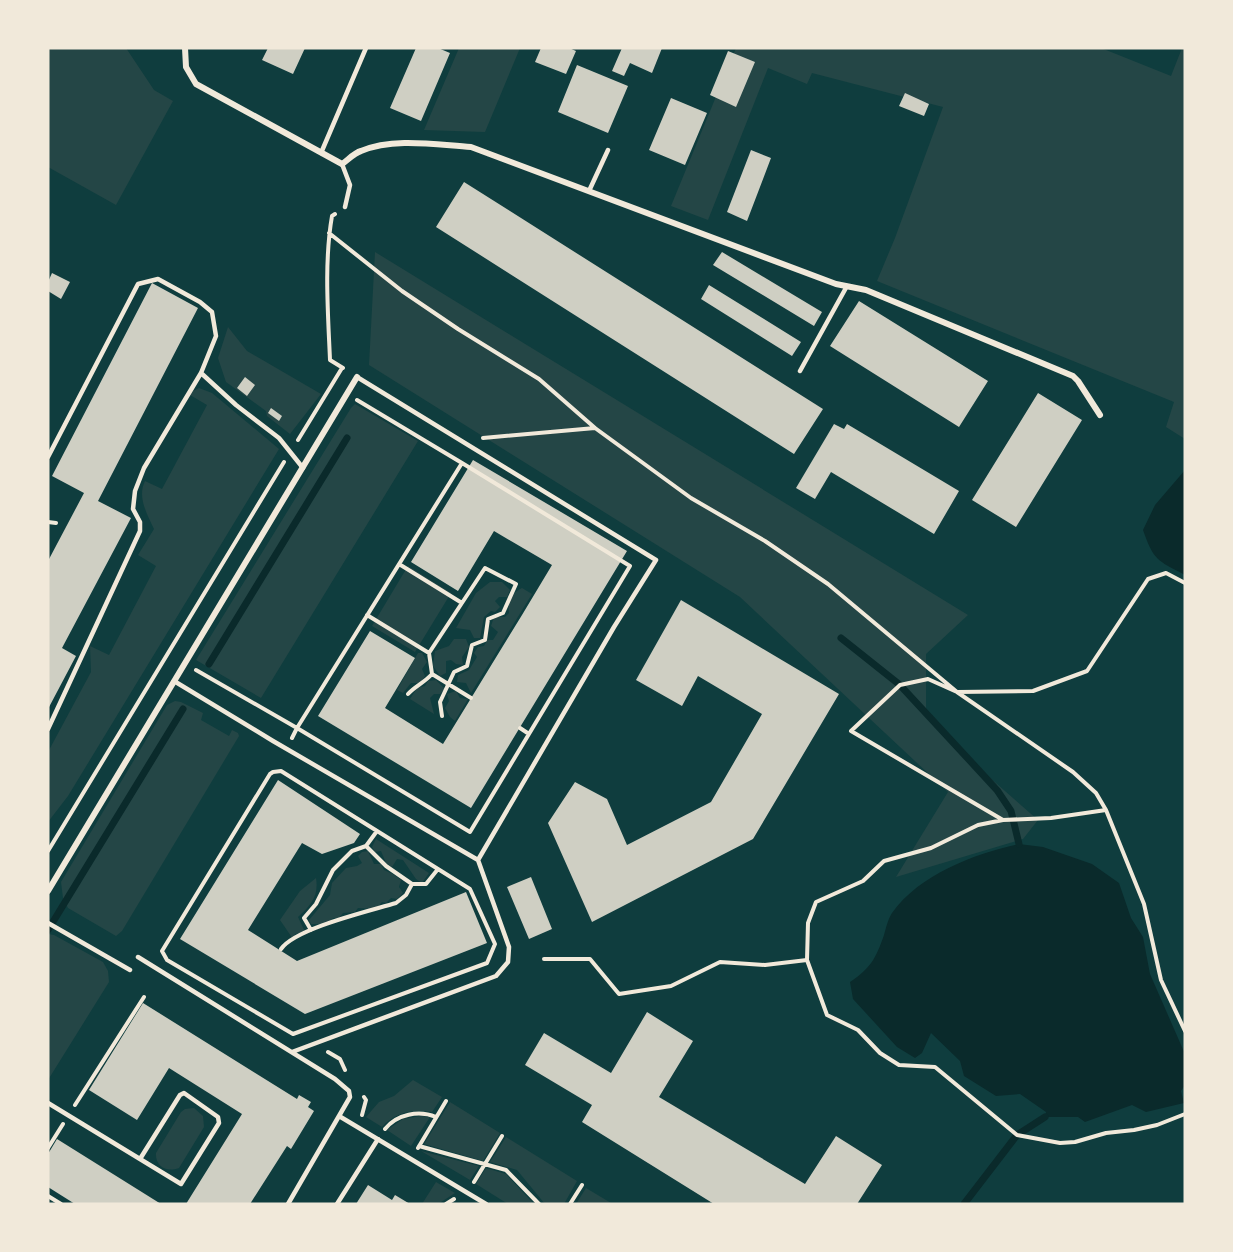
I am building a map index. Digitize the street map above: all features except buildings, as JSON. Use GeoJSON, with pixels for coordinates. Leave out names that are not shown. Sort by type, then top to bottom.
{"type":"FeatureCollection","features":[{"type":"Feature","properties":{"kind":"street"},"geometry":{"type":"LineString","coordinates":[[185,48],[186,67],[195,84],[342,164],[360,151],[381,145],[471,147],[836,284],[866,290],[1073,376],[1100,415]]}},
{"type":"Feature","properties":{"kind":"street"},"geometry":{"type":"LineString","coordinates":[[48,891],[357,377]]}},
{"type":"Feature","properties":{"kind":"lane"},"geometry":{"type":"LineString","coordinates":[[320,154],[366,48]]}},
{"type":"Feature","properties":{"kind":"lane"},"geometry":{"type":"LineString","coordinates":[[589,191],[608,150]]}},
{"type":"Feature","properties":{"kind":"lane"},"geometry":{"type":"LineString","coordinates":[[342,164],[350,184],[345,207]]}},
{"type":"Feature","properties":{"kind":"lane"},"geometry":{"type":"LineString","coordinates":[[48,457],[138,284],[158,279],[200,302],[212,312],[216,336],[201,373],[144,468],[135,491],[133,508],[140,522],[140,531],[48,729]]}},
{"type":"Feature","properties":{"kind":"lane"},"geometry":{"type":"LineString","coordinates":[[800,371],[847,286]]}},
{"type":"Feature","properties":{"kind":"lane"},"geometry":{"type":"LineString","coordinates":[[201,373],[236,405],[279,438],[303,468]]}},
{"type":"Feature","properties":{"kind":"lane"},"geometry":{"type":"LineString","coordinates":[[357,377],[656,560],[608,637],[478,860]]}},
{"type":"Feature","properties":{"kind":"lane"},"geometry":{"type":"LineString","coordinates":[[174,681],[478,860],[509,947],[508,962],[496,976],[292,1053]]}},
{"type":"Feature","properties":{"kind":"lane"},"geometry":{"type":"LineString","coordinates":[[48,923],[130,970]]}},
{"type":"Feature","properties":{"kind":"lane"},"geometry":{"type":"LineString","coordinates":[[138,957],[335,1079],[349,1091],[350,1097],[288,1204]]}},
{"type":"Feature","properties":{"kind":"lane"},"geometry":{"type":"LineString","coordinates":[[48,1103],[181,1184],[219,1123],[219,1117],[184,1093],[180,1095],[140,1159]]}},
{"type":"Feature","properties":{"kind":"lane"},"geometry":{"type":"LineString","coordinates":[[339,1116],[486,1204]]}},
{"type":"Feature","properties":{"kind":"lane"},"geometry":{"type":"LineString","coordinates":[[337,1204],[378,1139]]}},
{"type":"Feature","properties":{"kind":"path"},"geometry":{"type":"LineString","coordinates":[[345,207],[332,216],[329,233],[327,303],[330,360],[357,377]]}},
{"type":"Feature","properties":{"kind":"path"},"geometry":{"type":"LineString","coordinates":[[329,233],[402,291],[538,379],[595,428],[691,498],[765,541],[828,584],[957,692],[1073,772],[1096,793],[1106,810],[1144,904],[1161,980],[1185,1031]]}},
{"type":"Feature","properties":{"kind":"path"},"geometry":{"type":"LineString","coordinates":[[48,851],[342,368]]}},
{"type":"Feature","properties":{"kind":"path"},"geometry":{"type":"LineString","coordinates":[[185,664],[470,832],[630,566],[360,401]]}},
{"type":"Feature","properties":{"kind":"path"},"geometry":{"type":"LineString","coordinates":[[459,441],[595,428]]}},
{"type":"Feature","properties":{"kind":"path"},"geometry":{"type":"LineString","coordinates":[[292,737],[462,463]]}},
{"type":"Feature","properties":{"kind":"path"},"geometry":{"type":"LineString","coordinates":[[48,522],[56,523]]}},
{"type":"Feature","properties":{"kind":"path"},"geometry":{"type":"LineString","coordinates":[[399,564],[462,603]]}},
{"type":"Feature","properties":{"kind":"path"},"geometry":{"type":"LineString","coordinates":[[442,716],[440,702],[449,685],[454,672],[467,666],[472,645],[485,639],[488,619],[502,613],[516,584],[485,568],[429,653],[432,674],[449,685],[471,698]]}},
{"type":"Feature","properties":{"kind":"path"},"geometry":{"type":"LineString","coordinates":[[1003,820],[851,731],[900,685],[928,679],[957,692],[1033,691],[1087,671],[1148,579],[1166,573],[1185,582]]}},
{"type":"Feature","properties":{"kind":"path"},"geometry":{"type":"LineString","coordinates":[[367,615],[429,653]]}},
{"type":"Feature","properties":{"kind":"path"},"geometry":{"type":"LineString","coordinates":[[408,694],[432,674]]}},
{"type":"Feature","properties":{"kind":"path"},"geometry":{"type":"LineString","coordinates":[[519,728],[529,734]]}},
{"type":"Feature","properties":{"kind":"path"},"geometry":{"type":"LineString","coordinates":[[273,772],[281,771],[470,889],[495,944],[487,963],[293,1034],[167,960],[162,951],[276,766]]}},
{"type":"Feature","properties":{"kind":"path"},"geometry":{"type":"LineString","coordinates":[[1106,810],[1051,818],[1003,820],[978,825],[931,848],[884,861],[863,881],[816,902],[808,923],[807,960],[827,1016],[858,1030],[880,1053],[899,1065],[935,1067],[1017,1135],[1060,1143],[1075,1142],[1106,1133],[1157,1125],[1185,1114]]}},
{"type":"Feature","properties":{"kind":"path"},"geometry":{"type":"LineString","coordinates":[[311,930],[304,918],[316,904],[333,870],[352,851],[366,846],[377,831]]}},
{"type":"Feature","properties":{"kind":"path"},"geometry":{"type":"LineString","coordinates":[[366,846],[386,866],[412,884],[426,884],[438,869]]}},
{"type":"Feature","properties":{"kind":"path"},"geometry":{"type":"LineString","coordinates":[[281,949],[285,944],[311,930],[396,903],[406,896],[412,884]]}},
{"type":"Feature","properties":{"kind":"path"},"geometry":{"type":"LineString","coordinates":[[544,959],[590,959],[619,994],[671,986],[720,962],[765,965],[807,960]]}},
{"type":"Feature","properties":{"kind":"path"},"geometry":{"type":"LineString","coordinates":[[76,1104],[144,997]]}},
{"type":"Feature","properties":{"kind":"path"},"geometry":{"type":"LineString","coordinates":[[414,1154],[446,1101]]}},
{"type":"Feature","properties":{"kind":"path"},"geometry":{"type":"LineString","coordinates":[[381,1134],[389,1124],[407,1115],[426,1113],[436,1117]]}},
{"type":"Feature","properties":{"kind":"path"},"geometry":{"type":"LineString","coordinates":[[48,1148],[59,1130]]}},
{"type":"Feature","properties":{"kind":"path"},"geometry":{"type":"LineString","coordinates":[[470,1188],[502,1137]]}},
{"type":"Feature","properties":{"kind":"path"},"geometry":{"type":"LineString","coordinates":[[419,1146],[506,1170],[540,1204]]}},
{"type":"Feature","properties":{"kind":"path"},"geometry":{"type":"LineString","coordinates":[[570,1204],[582,1185]]}},
{"type":"Feature","properties":{"kind":"path"},"geometry":{"type":"LineString","coordinates":[[48,1196],[61,1204]]}},
{"type":"Feature","properties":{"kind":"shaded area"},"geometry":{"type":"Polygon","coordinates":[[[48,48],[126,48],[154,90],[173,101],[116,205],[48,167],[48,48]]]}},
{"type":"Feature","properties":{"kind":"shaded area"},"geometry":{"type":"Polygon","coordinates":[[[459,48],[520,48],[485,132],[424,130],[459,48]]]}},
{"type":"Feature","properties":{"kind":"shaded area"},"geometry":{"type":"Polygon","coordinates":[[[736,48],[1101,48],[1171,76],[1182,48],[1185,48],[1185,439],[1166,427],[1174,402],[877,281],[943,107],[812,73],[807,84],[768,68],[708,220],[671,206],[736,48]]]}},
{"type":"Feature","properties":{"kind":"shaded area"},"geometry":{"type":"Polygon","coordinates":[[[375,252],[968,615],[926,654],[926,709],[980,769],[1038,820],[1023,839],[896,877],[948,792],[740,597],[369,365],[375,252]]]}},
{"type":"Feature","properties":{"kind":"shaded area"},"geometry":{"type":"Polygon","coordinates":[[[228,327],[247,351],[321,394],[290,434],[267,416],[266,411],[226,382],[218,358],[228,327]]]}},
{"type":"Feature","properties":{"kind":"shaded area"},"geometry":{"type":"Polygon","coordinates":[[[199,388],[212,393],[279,449],[68,796],[48,822],[48,752],[91,672],[90,646],[109,655],[156,566],[138,555],[154,529],[142,499],[143,487],[145,481],[162,489],[207,405],[190,395],[199,388]]]}},
{"type":"Feature","properties":{"kind":"shaded area"},"geometry":{"type":"Polygon","coordinates":[[[355,404],[418,441],[261,698],[196,660],[355,404]]]}},
{"type":"Feature","properties":{"kind":"shaded area"},"geometry":{"type":"Polygon","coordinates":[[[1185,470],[1185,575],[1168,566],[1154,554],[1143,530],[1155,505],[1185,470]]]}},
{"type":"Feature","properties":{"kind":"shaded area"},"geometry":{"type":"Polygon","coordinates":[[[408,566],[451,593],[415,652],[372,626],[408,566]]]}},
{"type":"Feature","properties":{"kind":"shaded area"},"geometry":{"type":"Polygon","coordinates":[[[490,582],[502,582],[510,590],[507,597],[499,597],[495,601],[500,607],[484,617],[480,638],[474,638],[470,630],[456,628],[476,593],[490,582]]]}},
{"type":"Feature","properties":{"kind":"shaded area"},"geometry":{"type":"Polygon","coordinates":[[[522,588],[532,594],[471,693],[466,683],[457,682],[458,675],[469,670],[477,657],[474,653],[478,647],[484,646],[487,640],[493,640],[498,632],[491,626],[494,617],[505,617],[509,613],[511,598],[522,588]]]}},
{"type":"Feature","properties":{"kind":"shaded area"},"geometry":{"type":"Polygon","coordinates":[[[454,639],[466,639],[469,647],[462,657],[463,665],[451,660],[446,661],[446,673],[440,676],[433,666],[435,651],[449,646],[454,639]]]}},
{"type":"Feature","properties":{"kind":"shaded area"},"geometry":{"type":"Polygon","coordinates":[[[418,653],[422,653],[427,662],[422,669],[425,676],[421,683],[411,683],[403,693],[397,690],[418,653]]]}},
{"type":"Feature","properties":{"kind":"shaded area"},"geometry":{"type":"Polygon","coordinates":[[[436,680],[445,689],[430,698],[434,714],[410,699],[417,688],[425,686],[428,681],[436,680]]]}},
{"type":"Feature","properties":{"kind":"shaded area"},"geometry":{"type":"Polygon","coordinates":[[[456,691],[460,698],[468,699],[455,721],[445,708],[449,701],[447,694],[456,691]]]}},
{"type":"Feature","properties":{"kind":"shaded area"},"geometry":{"type":"Polygon","coordinates":[[[175,701],[203,713],[201,720],[229,736],[232,730],[239,736],[122,931],[116,936],[68,908],[63,898],[61,882],[167,705],[175,701]]]}},
{"type":"Feature","properties":{"kind":"shaded area"},"geometry":{"type":"Polygon","coordinates":[[[376,839],[429,873],[422,883],[416,879],[403,860],[397,859],[392,867],[386,863],[381,851],[375,852],[372,847],[376,839]]]}},
{"type":"Feature","properties":{"kind":"shaded area"},"geometry":{"type":"Polygon","coordinates":[[[1019,844],[1043,847],[1092,864],[1119,883],[1131,918],[1143,937],[1150,974],[1185,1054],[1185,1085],[1181,1091],[1184,1103],[1146,1112],[1132,1105],[1085,1122],[1078,1117],[1045,1117],[1046,1112],[1020,1094],[996,1096],[964,1076],[960,1061],[931,1033],[922,1053],[915,1058],[897,1047],[853,999],[850,982],[872,962],[891,915],[904,899],[917,887],[949,868],[966,860],[1019,844]]]}},
{"type":"Feature","properties":{"kind":"shaded area"},"geometry":{"type":"Polygon","coordinates":[[[368,851],[374,864],[381,864],[384,870],[401,880],[399,887],[403,893],[397,899],[391,898],[386,903],[382,902],[376,909],[358,908],[355,912],[343,913],[339,918],[333,918],[328,924],[311,924],[309,920],[330,895],[332,883],[346,868],[362,863],[358,856],[368,851]]]}},
{"type":"Feature","properties":{"kind":"shaded area"},"geometry":{"type":"Polygon","coordinates":[[[316,878],[317,884],[313,900],[298,917],[305,932],[295,934],[293,939],[280,920],[300,891],[316,878]]]}},
{"type":"Feature","properties":{"kind":"shaded area"},"geometry":{"type":"Polygon","coordinates":[[[48,934],[54,935],[103,962],[108,971],[109,982],[48,1080],[48,934]]]}},
{"type":"Feature","properties":{"kind":"shaded area"},"geometry":{"type":"Polygon","coordinates":[[[413,1080],[442,1097],[432,1112],[405,1113],[393,1118],[382,1127],[366,1117],[379,1102],[394,1096],[413,1080]]]}},
{"type":"Feature","properties":{"kind":"shaded area"},"geometry":{"type":"Polygon","coordinates":[[[450,1102],[500,1133],[483,1161],[424,1144],[450,1102]]]}},
{"type":"Feature","properties":{"kind":"shaded area"},"geometry":{"type":"Polygon","coordinates":[[[194,1108],[203,1116],[204,1127],[179,1168],[170,1170],[162,1167],[157,1162],[156,1153],[181,1112],[194,1108]]]}},
{"type":"Feature","properties":{"kind":"shaded area"},"geometry":{"type":"Polygon","coordinates":[[[430,1117],[411,1146],[387,1130],[403,1119],[430,1117]]]}},
{"type":"Feature","properties":{"kind":"shaded area"},"geometry":{"type":"Polygon","coordinates":[[[506,1137],[577,1181],[564,1204],[545,1204],[517,1170],[490,1162],[506,1137]]]}},
{"type":"Feature","properties":{"kind":"shaded area"},"geometry":{"type":"Polygon","coordinates":[[[421,1151],[479,1166],[470,1180],[421,1151]]]}},
{"type":"Feature","properties":{"kind":"shaded area"},"geometry":{"type":"Polygon","coordinates":[[[486,1168],[506,1174],[534,1204],[508,1204],[476,1184],[486,1168]]]}},
{"type":"Feature","properties":{"kind":"shaded area"},"geometry":{"type":"Polygon","coordinates":[[[436,1182],[455,1193],[438,1204],[422,1204],[436,1182]]]}},
{"type":"Feature","properties":{"kind":"shaded area"},"geometry":{"type":"Polygon","coordinates":[[[586,1188],[611,1203],[611,1204],[576,1204],[586,1188]]]}},
{"type":"Feature","properties":{"kind":"waterway"},"geometry":{"type":"LineString","coordinates":[[209,664],[347,438]]}},
{"type":"Feature","properties":{"kind":"waterway"},"geometry":{"type":"LineString","coordinates":[[841,638],[900,685],[997,790],[1011,811],[1019,844]]}},
{"type":"Feature","properties":{"kind":"waterway"},"geometry":{"type":"LineString","coordinates":[[48,930],[183,709]]}},
{"type":"Feature","properties":{"kind":"waterway"},"geometry":{"type":"LineString","coordinates":[[964,1204],[1017,1135],[1045,1117]]}}]}
